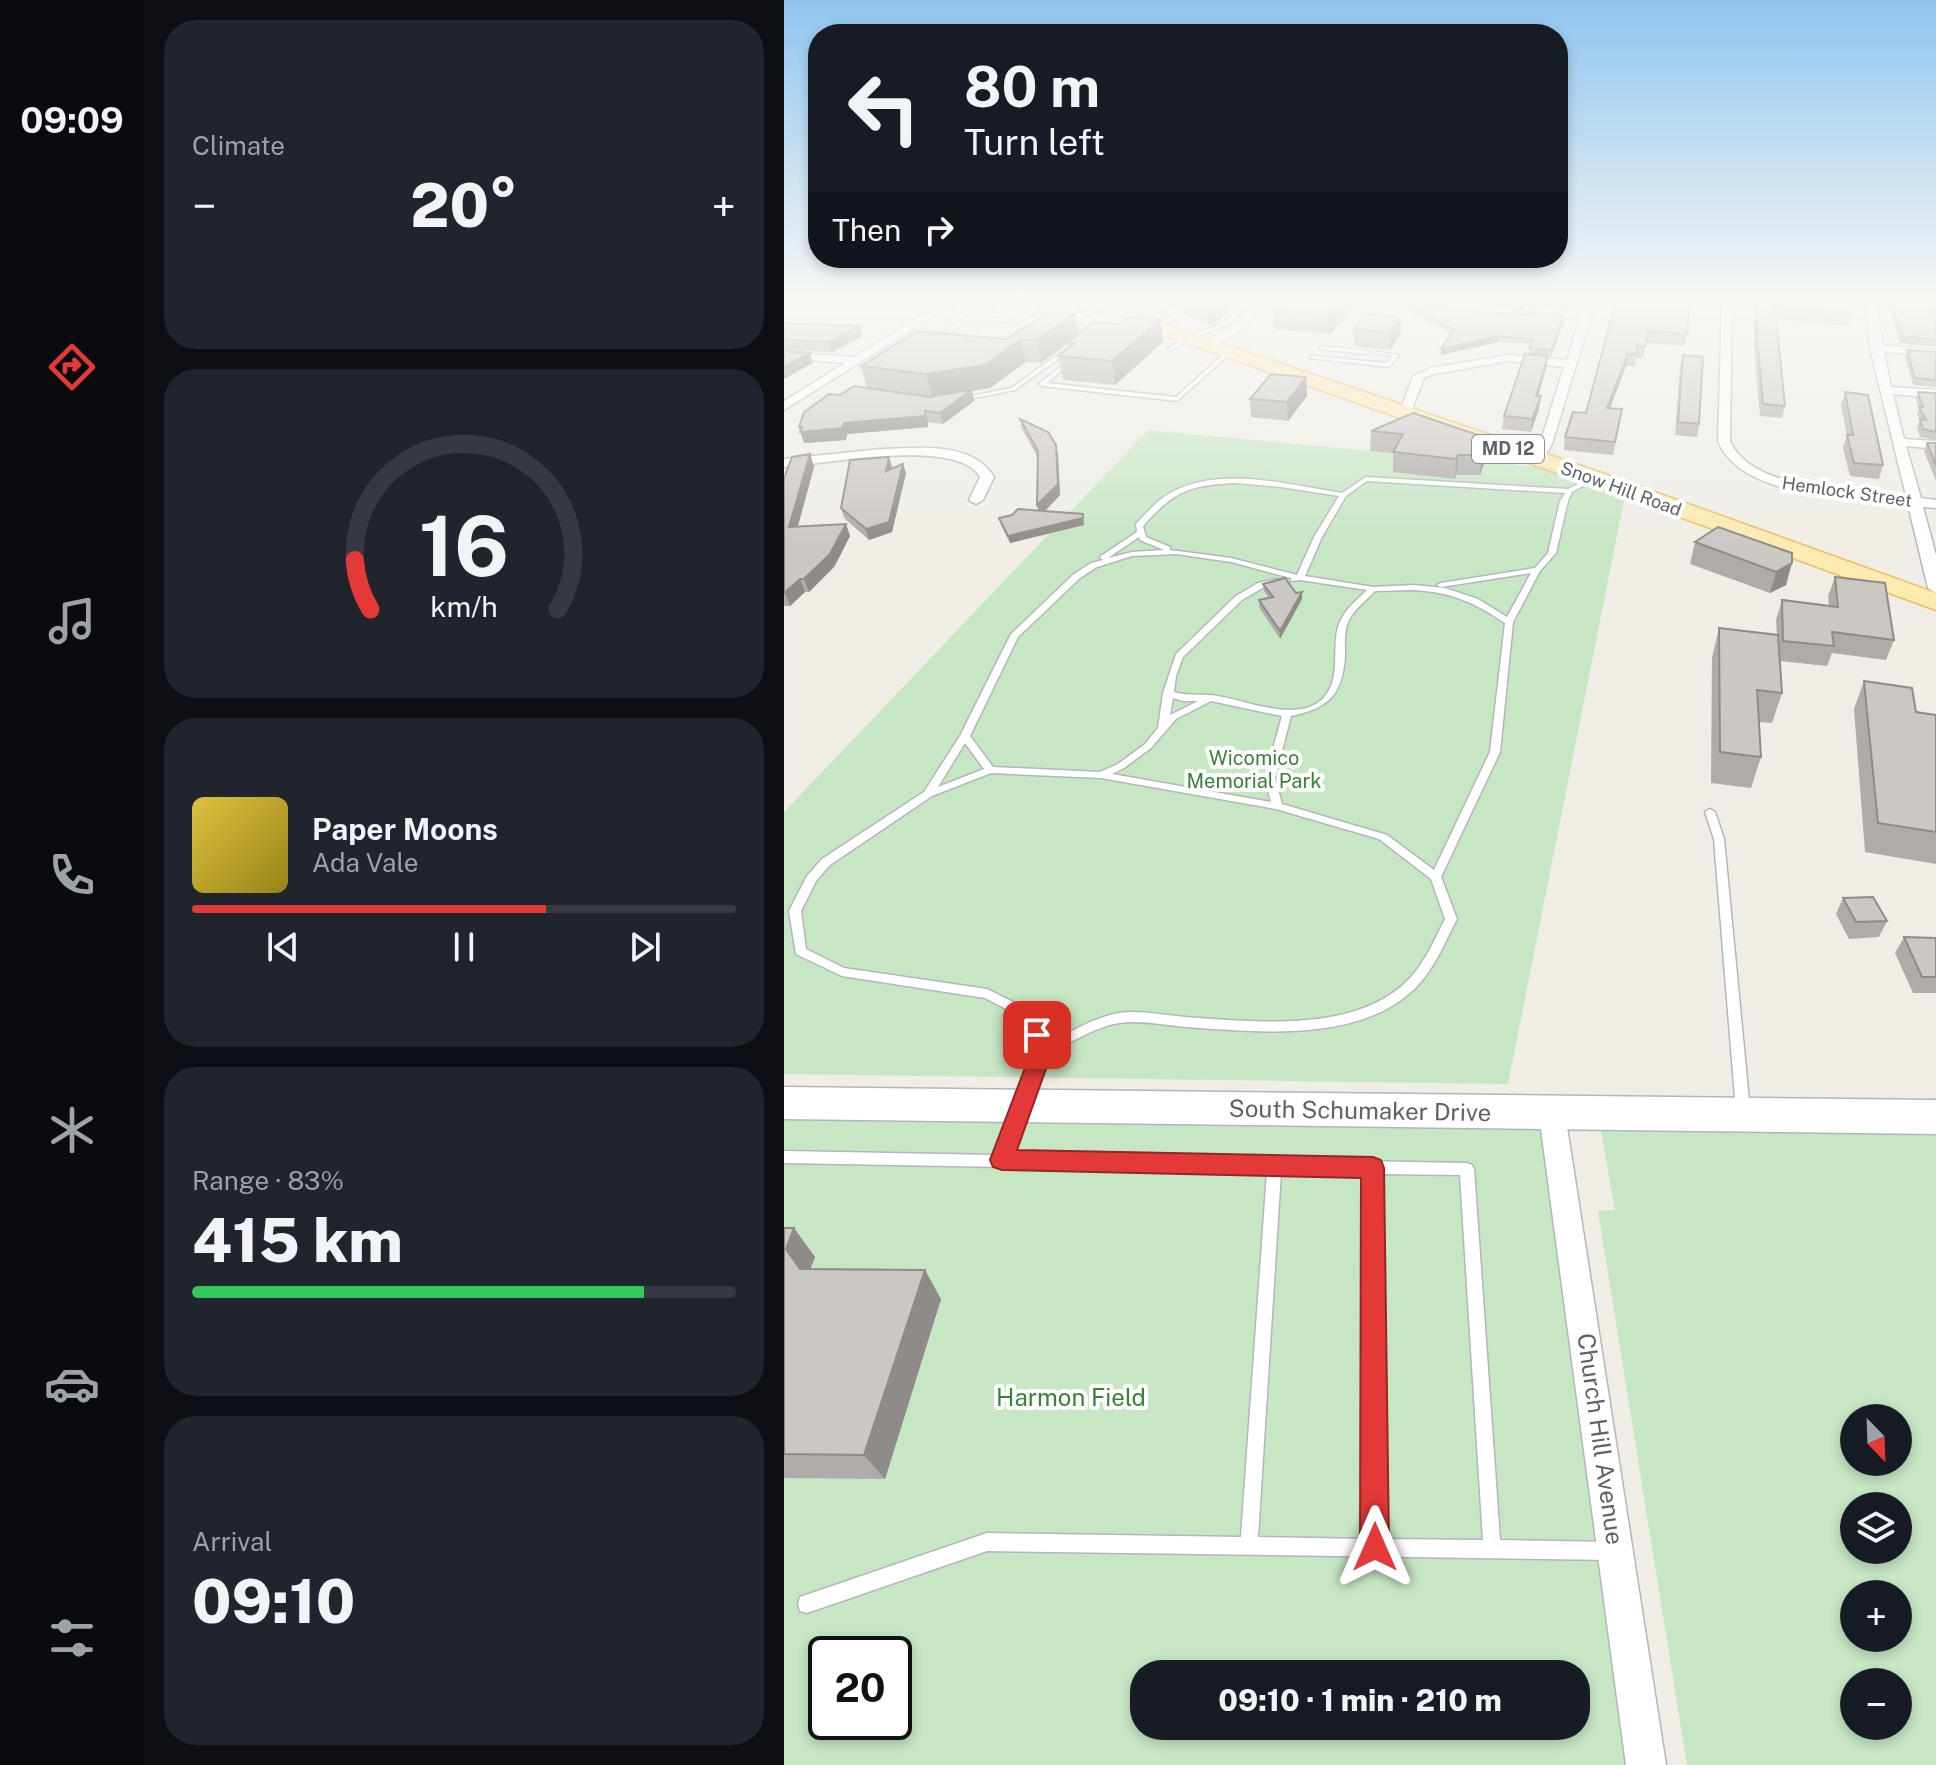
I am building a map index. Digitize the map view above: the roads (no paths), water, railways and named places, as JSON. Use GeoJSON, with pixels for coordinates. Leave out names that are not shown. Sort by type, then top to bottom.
{"type":"FeatureCollection","features":[{"type":"Feature","properties":{"kind":"main road","name":"Snow Hill Road"},"geometry":{"type":"LineString","coordinates":[[1313,382],[1594,478],[1936,602]]}},
{"type":"Feature","properties":{"kind":"street"},"geometry":{"type":"LineString","coordinates":[[784,406],[823,382]]}},
{"type":"Feature","properties":{"kind":"street"},"geometry":{"type":"LineString","coordinates":[[1405,414],[1417,382]]}},
{"type":"Feature","properties":{"kind":"street"},"geometry":{"type":"LineString","coordinates":[[1537,459],[1546,444],[1565,382]]}},
{"type":"Feature","properties":{"kind":"street","name":"Hemlock Street"},"geometry":{"type":"LineString","coordinates":[[1725,382],[1724,441],[1727,452],[1744,467],[1779,484],[1936,504]]}},
{"type":"Feature","properties":{"kind":"street"},"geometry":{"type":"LineString","coordinates":[[1886,382],[1913,502],[1924,528],[1936,587]]}},
{"type":"Feature","properties":{"kind":"street"},"geometry":{"type":"LineString","coordinates":[[1888,390],[1936,394]]}},
{"type":"Feature","properties":{"kind":"street"},"geometry":{"type":"LineString","coordinates":[[1899,442],[1936,445]]}},
{"type":"Feature","properties":{"kind":"street"},"geometry":{"type":"LineString","coordinates":[[784,463],[908,453],[953,455],[978,464],[987,477],[976,500]]}},
{"type":"Feature","properties":{"kind":"street","name":"South Schumaker Drive"},"geometry":{"type":"LineString","coordinates":[[784,1103],[1936,1117]]}},
{"type":"Feature","properties":{"kind":"street","name":"Church Hill Avenue"},"geometry":{"type":"LineString","coordinates":[[1552,1114],[1646,1765]]}},
{"type":"Feature","properties":{"kind":"lane"},"geometry":{"type":"LineString","coordinates":[[946,401],[1013,389],[1023,382]]}},
{"type":"Feature","properties":{"kind":"lane"},"geometry":{"type":"LineString","coordinates":[[1044,382],[1042,384],[1177,399],[1195,382]]}},
{"type":"Feature","properties":{"kind":"lane"},"geometry":{"type":"LineString","coordinates":[[1300,578],[1318,537],[1343,495],[1366,479],[1569,491],[1594,478]]}},
{"type":"Feature","properties":{"kind":"lane"},"geometry":{"type":"LineString","coordinates":[[1343,495],[1242,483],[1189,487],[1166,498],[1139,526],[1140,533],[1151,544],[1176,552],[1231,560],[1300,578],[1373,589],[1432,586],[1537,570]]}},
{"type":"Feature","properties":{"kind":"lane"},"geometry":{"type":"LineString","coordinates":[[1436,877],[1495,752],[1509,622],[1537,570],[1552,553],[1559,512],[1569,491]]}},
{"type":"Feature","properties":{"kind":"lane"},"geometry":{"type":"LineString","coordinates":[[928,794],[965,736],[1014,636],[1077,576],[1140,533]]}},
{"type":"Feature","properties":{"kind":"lane"},"geometry":{"type":"LineString","coordinates":[[1094,565],[1132,554],[1176,552]]}},
{"type":"Feature","properties":{"kind":"lane"},"geometry":{"type":"LineString","coordinates":[[1163,728],[1168,693],[1179,656],[1239,598],[1261,585],[1300,578]]}},
{"type":"Feature","properties":{"kind":"lane"},"geometry":{"type":"LineString","coordinates":[[1432,586],[1481,601],[1509,622]]}},
{"type":"Feature","properties":{"kind":"lane"},"geometry":{"type":"LineString","coordinates":[[1168,693],[1287,714],[1305,712],[1321,703],[1336,686],[1343,655],[1342,626],[1373,589]]}},
{"type":"Feature","properties":{"kind":"lane"},"geometry":{"type":"LineString","coordinates":[[1101,775],[1121,766],[1148,746],[1181,712],[1210,698]]}},
{"type":"Feature","properties":{"kind":"lane"},"geometry":{"type":"LineString","coordinates":[[1277,806],[1270,778],[1287,714]]}},
{"type":"Feature","properties":{"kind":"lane"},"geometry":{"type":"LineString","coordinates":[[965,736],[990,770]]}},
{"type":"Feature","properties":{"kind":"lane"},"geometry":{"type":"LineString","coordinates":[[1002,1160],[1041,1052],[1033,1017],[987,994],[842,972],[800,951],[795,911],[811,879],[826,862],[928,794],[990,770],[1101,775],[1277,806],[1383,837],[1436,877],[1451,919],[1413,984],[1391,1001],[1355,1016],[1318,1023],[1219,1023],[1116,1018],[1041,1052]]}},
{"type":"Feature","properties":{"kind":"lane"},"geometry":{"type":"LineString","coordinates":[[1710,812],[1719,839],[1743,1116]]}},
{"type":"Feature","properties":{"kind":"lane"},"geometry":{"type":"LineString","coordinates":[[784,1157],[1467,1169],[1492,1549]]}},
{"type":"Feature","properties":{"kind":"lane"},"geometry":{"type":"LineString","coordinates":[[1249,1546],[1274,1166]]}},
{"type":"Feature","properties":{"kind":"lane"},"geometry":{"type":"LineString","coordinates":[[1373,1168],[1375,1547]]}},
{"type":"Feature","properties":{"kind":"lane"},"geometry":{"type":"LineString","coordinates":[[807,1604],[987,1542],[1616,1551]]}},
{"type":"Feature","properties":{"kind":"park label","name":"Wicomico Memorial Park"},"geometry":{"type":"Point","coordinates":[1254,770]}},
{"type":"Feature","properties":{"kind":"park label","name":"Harmon Field"},"geometry":{"type":"Point","coordinates":[1071,1398]}}]}
